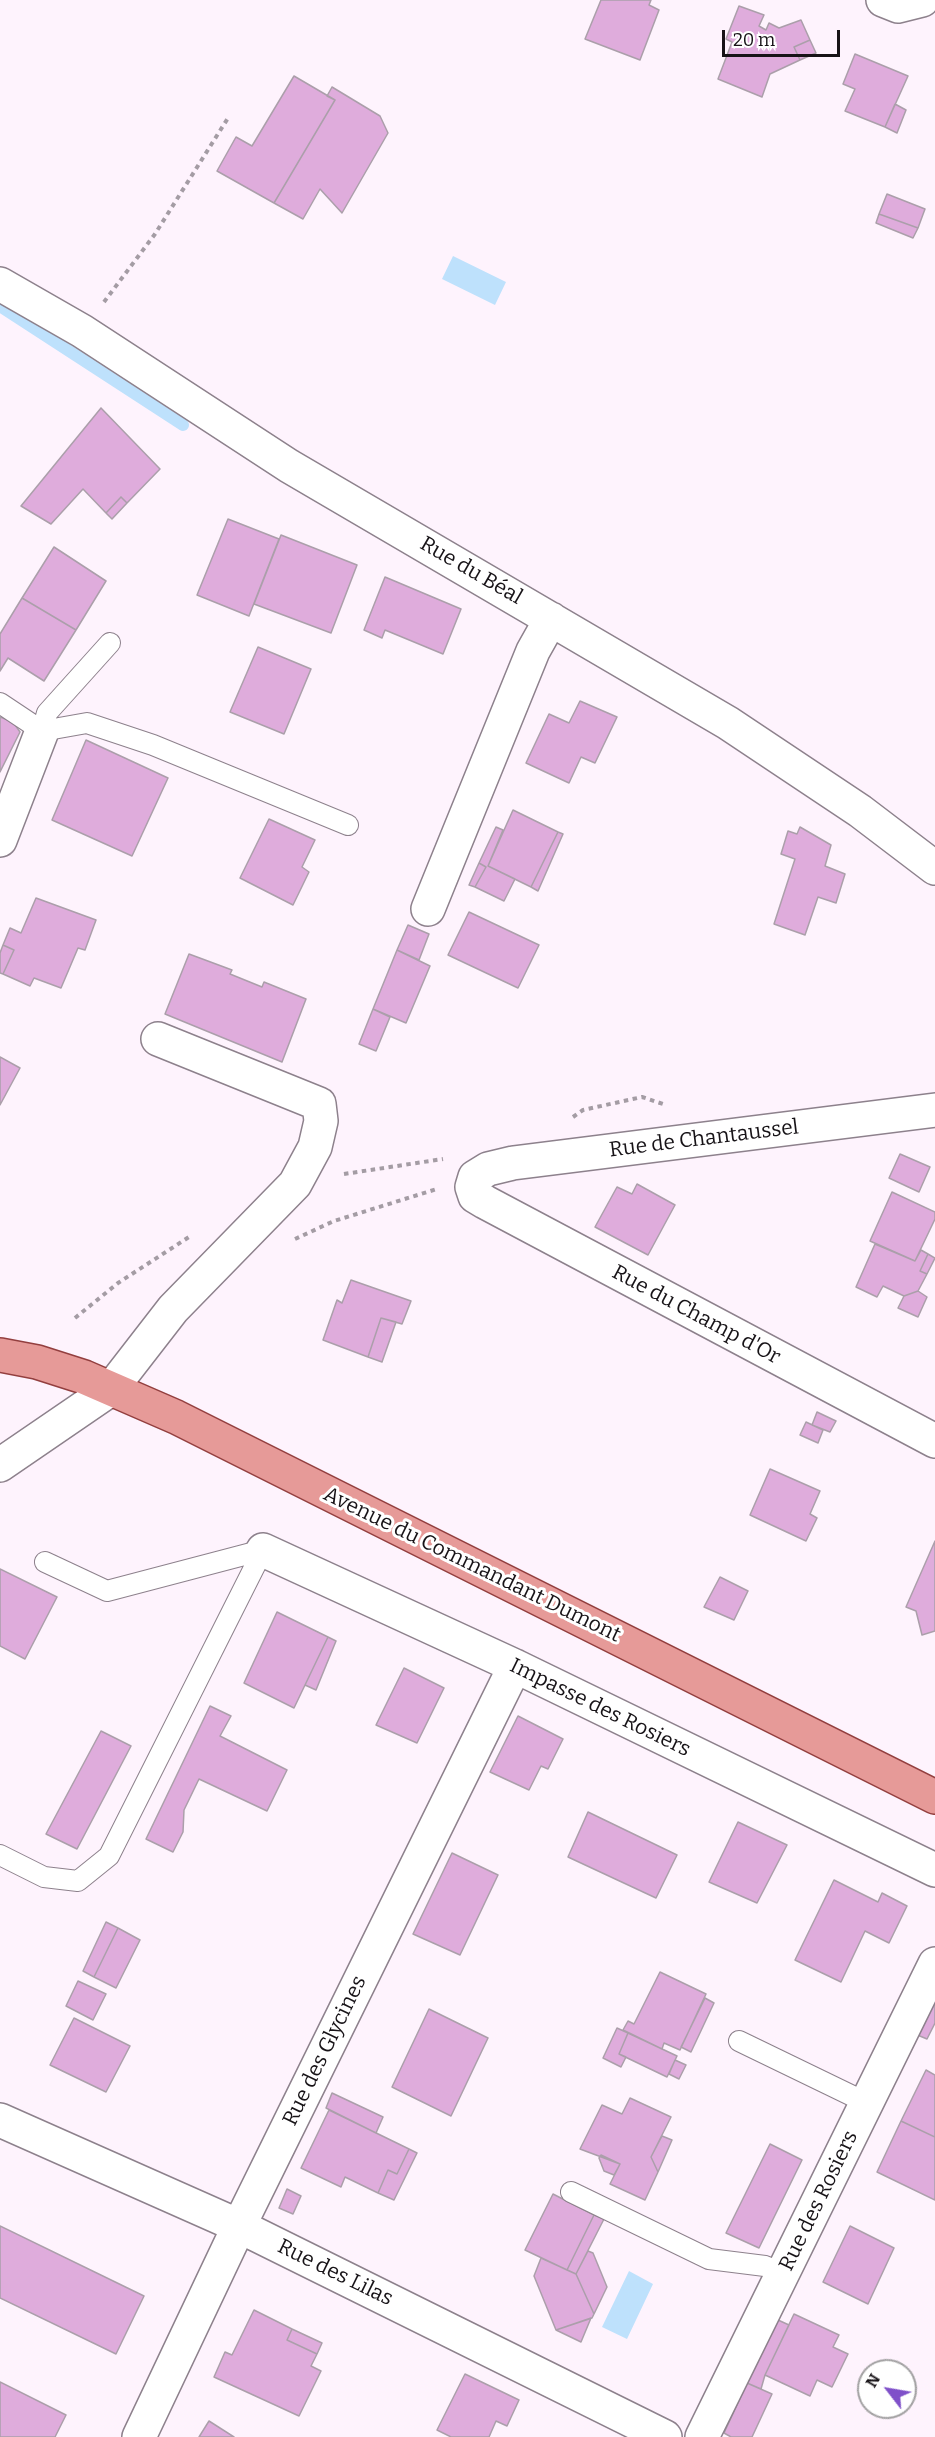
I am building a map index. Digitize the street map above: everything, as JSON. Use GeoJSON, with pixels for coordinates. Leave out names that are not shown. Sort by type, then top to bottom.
{"type":"FeatureCollection","features":[{"type":"Feature","properties":{"kind":"main road","name":"Avenue du Commandant Dumont"},"geometry":{"type":"LineString","coordinates":[[0,1355],[37,1362],[111,1389],[176,1417],[935,1797]]}},
{"type":"Feature","properties":{"kind":"street"},"geometry":{"type":"LineString","coordinates":[[883,0],[898,6],[922,0]]}},
{"type":"Feature","properties":{"kind":"street","name":"Rue du Béal"},"geometry":{"type":"LineString","coordinates":[[0,284],[82,331],[289,466],[728,723],[860,811],[935,868]]}},
{"type":"Feature","properties":{"kind":"street"},"geometry":{"type":"LineString","coordinates":[[428,909],[533,651],[551,619]]}},
{"type":"Feature","properties":{"kind":"street"},"geometry":{"type":"LineString","coordinates":[[0,840],[42,731]]}},
{"type":"Feature","properties":{"kind":"street"},"geometry":{"type":"LineString","coordinates":[[0,1465],[111,1389],[173,1309],[295,1184],[315,1147],[321,1121],[319,1104],[158,1039]]}},
{"type":"Feature","properties":{"kind":"street","name":"Rue de Chantaussel"},"geometry":{"type":"LineString","coordinates":[[475,1177],[488,1168],[513,1163],[935,1110]]}},
{"type":"Feature","properties":{"kind":"street","name":"Rue du Champ d'Or"},"geometry":{"type":"LineString","coordinates":[[475,1177],[472,1187],[475,1196],[485,1203],[935,1441]]}},
{"type":"Feature","properties":{"kind":"street","name":"Impasse des Rosiers"},"geometry":{"type":"LineString","coordinates":[[263,1550],[514,1666],[935,1870]]}},
{"type":"Feature","properties":{"kind":"street","name":"Rue des Glycines"},"geometry":{"type":"LineString","coordinates":[[139,2437],[239,2226],[514,1666]]}},
{"type":"Feature","properties":{"kind":"street","name":"Rue des Rosiers"},"geometry":{"type":"LineString","coordinates":[[702,2437],[935,1964]]}},
{"type":"Feature","properties":{"kind":"street","name":"Rue des Lilas"},"geometry":{"type":"LineString","coordinates":[[0,2120],[239,2226],[665,2437]]}},
{"type":"Feature","properties":{"kind":"lane"},"geometry":{"type":"LineString","coordinates":[[42,731],[47,713],[110,643]]}},
{"type":"Feature","properties":{"kind":"lane"},"geometry":{"type":"LineString","coordinates":[[0,703],[42,731],[87,723],[153,745],[348,825]]}},
{"type":"Feature","properties":{"kind":"lane"},"geometry":{"type":"LineString","coordinates":[[45,1562],[107,1591],[263,1550]]}},
{"type":"Feature","properties":{"kind":"lane"},"geometry":{"type":"LineString","coordinates":[[0,1855],[44,1877],[78,1881],[109,1856],[263,1550]]}},
{"type":"Feature","properties":{"kind":"lane"},"geometry":{"type":"LineString","coordinates":[[739,2041],[867,2103]]}},
{"type":"Feature","properties":{"kind":"lane"},"geometry":{"type":"LineString","coordinates":[[571,2193],[710,2259],[765,2266],[783,2273]]}},
{"type":"Feature","properties":{"kind":"path"},"geometry":{"type":"LineString","coordinates":[[82,331],[155,234],[228,118]]}},
{"type":"Feature","properties":{"kind":"path"},"geometry":{"type":"LineString","coordinates":[[285,1243],[333,1221],[475,1177]]}},
{"type":"Feature","properties":{"kind":"water"},"geometry":{"type":"Polygon","coordinates":[[[453,256],[506,282],[495,305],[442,279],[453,256]]]}},
{"type":"Feature","properties":{"kind":"water"},"geometry":{"type":"Polygon","coordinates":[[[629,2271],[653,2284],[627,2339],[602,2327],[629,2271]]]}},
{"type":"Feature","properties":{"kind":"building"},"geometry":{"type":"Polygon","coordinates":[[[601,0],[651,0],[649,5],[659,10],[640,60],[585,39],[601,0]]]}},
{"type":"Feature","properties":{"kind":"building"},"geometry":{"type":"Polygon","coordinates":[[[739,6],[764,15],[759,26],[766,30],[769,23],[779,28],[801,20],[810,40],[794,47],[800,60],[770,74],[762,97],[718,79],[732,42],[726,39],[739,6]]]}},
{"type":"Feature","properties":{"kind":"building"},"geometry":{"type":"Polygon","coordinates":[[[810,40],[816,53],[800,60],[794,47],[810,40]]]}},
{"type":"Feature","properties":{"kind":"building"},"geometry":{"type":"Polygon","coordinates":[[[855,54],[908,76],[885,127],[845,111],[855,89],[843,84],[855,54]]]}},
{"type":"Feature","properties":{"kind":"building"},"geometry":{"type":"Polygon","coordinates":[[[294,76],[335,100],[274,203],[217,171],[236,137],[252,146],[294,76]]]}},
{"type":"Feature","properties":{"kind":"building"},"geometry":{"type":"Polygon","coordinates":[[[332,87],[380,116],[388,133],[342,213],[320,189],[303,219],[274,203],[335,100],[327,96],[332,87]]]}},
{"type":"Feature","properties":{"kind":"building"},"geometry":{"type":"Polygon","coordinates":[[[895,104],[906,110],[897,133],[885,127],[895,104]]]}},
{"type":"Feature","properties":{"kind":"building"},"geometry":{"type":"Polygon","coordinates":[[[887,194],[925,209],[918,228],[879,214],[887,194]]]}},
{"type":"Feature","properties":{"kind":"building"},"geometry":{"type":"Polygon","coordinates":[[[879,214],[918,228],[913,238],[876,223],[879,214]]]}},
{"type":"Feature","properties":{"kind":"building"},"geometry":{"type":"Polygon","coordinates":[[[101,408],[160,469],[127,503],[121,497],[106,513],[83,489],[51,524],[21,506],[101,408]]]}},
{"type":"Feature","properties":{"kind":"building"},"geometry":{"type":"Polygon","coordinates":[[[121,497],[127,503],[112,519],[106,513],[121,497]]]}},
{"type":"Feature","properties":{"kind":"building"},"geometry":{"type":"Polygon","coordinates":[[[228,519],[279,539],[249,616],[197,595],[228,519]]]}},
{"type":"Feature","properties":{"kind":"building"},"geometry":{"type":"Polygon","coordinates":[[[281,535],[357,565],[331,633],[254,604],[281,535]]]}},
{"type":"Feature","properties":{"kind":"building"},"geometry":{"type":"Polygon","coordinates":[[[54,547],[106,581],[76,630],[22,598],[54,547]]]}},
{"type":"Feature","properties":{"kind":"building"},"geometry":{"type":"Polygon","coordinates":[[[385,577],[461,609],[443,654],[385,630],[382,638],[364,630],[385,577]]]}},
{"type":"Feature","properties":{"kind":"building"},"geometry":{"type":"Polygon","coordinates":[[[22,598],[76,630],[44,681],[8,658],[0,671],[0,634],[22,598]]]}},
{"type":"Feature","properties":{"kind":"building"},"geometry":{"type":"Polygon","coordinates":[[[258,647],[311,669],[284,734],[230,712],[258,647]]]}},
{"type":"Feature","properties":{"kind":"building"},"geometry":{"type":"Polygon","coordinates":[[[580,701],[617,717],[595,763],[581,757],[569,783],[526,763],[549,714],[569,723],[580,701]]]}},
{"type":"Feature","properties":{"kind":"building"},"geometry":{"type":"Polygon","coordinates":[[[0,717],[13,722],[20,732],[0,772],[0,717]]]}},
{"type":"Feature","properties":{"kind":"building"},"geometry":{"type":"Polygon","coordinates":[[[86,740],[168,778],[132,856],[52,820],[86,740]]]}},
{"type":"Feature","properties":{"kind":"building"},"geometry":{"type":"Polygon","coordinates":[[[513,810],[558,832],[531,887],[488,866],[513,810]]]}},
{"type":"Feature","properties":{"kind":"building"},"geometry":{"type":"Polygon","coordinates":[[[269,819],[315,840],[302,867],[309,872],[293,905],[240,878],[269,819]]]}},
{"type":"Feature","properties":{"kind":"building"},"geometry":{"type":"Polygon","coordinates":[[[496,827],[503,830],[488,866],[515,879],[504,901],[475,887],[486,867],[479,863],[496,827]]]}},
{"type":"Feature","properties":{"kind":"building"},"geometry":{"type":"Polygon","coordinates":[[[800,827],[831,845],[825,866],[845,874],[836,903],[818,897],[805,935],[774,924],[795,859],[781,854],[788,831],[797,834],[800,827]]]}},
{"type":"Feature","properties":{"kind":"building"},"geometry":{"type":"Polygon","coordinates":[[[558,832],[563,834],[538,891],[531,887],[558,832]]]}},
{"type":"Feature","properties":{"kind":"building"},"geometry":{"type":"Polygon","coordinates":[[[479,863],[486,867],[475,887],[469,885],[479,863]]]}},
{"type":"Feature","properties":{"kind":"building"},"geometry":{"type":"Polygon","coordinates":[[[36,898],[96,920],[85,950],[78,948],[61,988],[34,978],[30,986],[3,974],[14,950],[3,945],[10,928],[21,933],[36,898]]]}},
{"type":"Feature","properties":{"kind":"building"},"geometry":{"type":"Polygon","coordinates":[[[469,912],[539,945],[518,988],[448,955],[469,912]]]}},
{"type":"Feature","properties":{"kind":"building"},"geometry":{"type":"Polygon","coordinates":[[[408,925],[429,934],[419,960],[397,950],[408,925]]]}},
{"type":"Feature","properties":{"kind":"building"},"geometry":{"type":"Polygon","coordinates":[[[3,945],[14,950],[3,974],[0,973],[0,953],[3,945]]]}},
{"type":"Feature","properties":{"kind":"building"},"geometry":{"type":"Polygon","coordinates":[[[397,950],[430,966],[406,1023],[373,1009],[397,950]]]}},
{"type":"Feature","properties":{"kind":"building"},"geometry":{"type":"Polygon","coordinates":[[[189,954],[232,970],[230,974],[262,987],[264,982],[306,999],[282,1062],[165,1014],[189,954]]]}},
{"type":"Feature","properties":{"kind":"building"},"geometry":{"type":"Polygon","coordinates":[[[373,1009],[390,1017],[376,1051],[359,1044],[373,1009]]]}},
{"type":"Feature","properties":{"kind":"building"},"geometry":{"type":"Polygon","coordinates":[[[0,1057],[20,1068],[0,1105],[0,1057]]]}},
{"type":"Feature","properties":{"kind":"building"},"geometry":{"type":"Polygon","coordinates":[[[900,1154],[930,1167],[919,1192],[889,1178],[900,1154]]]}},
{"type":"Feature","properties":{"kind":"building"},"geometry":{"type":"Polygon","coordinates":[[[637,1184],[675,1205],[648,1255],[595,1227],[617,1187],[632,1194],[637,1184]]]}},
{"type":"Feature","properties":{"kind":"building"},"geometry":{"type":"Polygon","coordinates":[[[892,1192],[935,1212],[935,1219],[915,1261],[870,1241],[892,1192]]]}},
{"type":"Feature","properties":{"kind":"building"},"geometry":{"type":"Polygon","coordinates":[[[875,1244],[915,1261],[921,1250],[928,1254],[920,1271],[927,1274],[918,1291],[904,1296],[883,1286],[877,1297],[856,1287],[875,1244]]]}},
{"type":"Feature","properties":{"kind":"building"},"geometry":{"type":"Polygon","coordinates":[[[928,1254],[935,1258],[927,1274],[920,1271],[928,1254]]]}},
{"type":"Feature","properties":{"kind":"building"},"geometry":{"type":"Polygon","coordinates":[[[351,1280],[411,1301],[402,1324],[381,1318],[368,1357],[323,1340],[337,1300],[342,1303],[351,1280]]]}},
{"type":"Feature","properties":{"kind":"building"},"geometry":{"type":"Polygon","coordinates":[[[918,1291],[927,1297],[918,1317],[898,1308],[904,1296],[918,1291]]]}},
{"type":"Feature","properties":{"kind":"building"},"geometry":{"type":"Polygon","coordinates":[[[381,1318],[396,1322],[382,1362],[368,1357],[381,1318]]]}},
{"type":"Feature","properties":{"kind":"building"},"geometry":{"type":"Polygon","coordinates":[[[817,1412],[836,1421],[830,1432],[812,1425],[817,1412]]]}},
{"type":"Feature","properties":{"kind":"building"},"geometry":{"type":"Polygon","coordinates":[[[806,1422],[823,1430],[818,1443],[800,1435],[806,1422]]]}},
{"type":"Feature","properties":{"kind":"building"},"geometry":{"type":"Polygon","coordinates":[[[770,1469],[820,1491],[810,1514],[817,1518],[806,1541],[750,1515],[770,1469]]]}},
{"type":"Feature","properties":{"kind":"building"},"geometry":{"type":"Polygon","coordinates":[[[935,1541],[935,1631],[922,1635],[916,1611],[906,1607],[935,1541]]]}},
{"type":"Feature","properties":{"kind":"building"},"geometry":{"type":"Polygon","coordinates":[[[0,1569],[57,1597],[25,1659],[0,1646],[0,1569]]]}},
{"type":"Feature","properties":{"kind":"building"},"geometry":{"type":"Polygon","coordinates":[[[720,1577],[748,1591],[734,1620],[704,1607],[720,1577]]]}},
{"type":"Feature","properties":{"kind":"building"},"geometry":{"type":"Polygon","coordinates":[[[277,1612],[328,1637],[294,1708],[244,1683],[277,1612]]]}},
{"type":"Feature","properties":{"kind":"building"},"geometry":{"type":"Polygon","coordinates":[[[328,1637],[336,1641],[316,1690],[305,1685],[328,1637]]]}},
{"type":"Feature","properties":{"kind":"building"},"geometry":{"type":"Polygon","coordinates":[[[404,1668],[444,1688],[417,1743],[376,1725],[404,1668]]]}},
{"type":"Feature","properties":{"kind":"building"},"geometry":{"type":"Polygon","coordinates":[[[210,1706],[231,1716],[220,1736],[287,1770],[267,1811],[199,1779],[184,1810],[183,1832],[173,1852],[146,1839],[210,1706]]]}},
{"type":"Feature","properties":{"kind":"building"},"geometry":{"type":"Polygon","coordinates":[[[518,1716],[563,1739],[548,1769],[541,1766],[529,1790],[490,1772],[518,1716]]]}},
{"type":"Feature","properties":{"kind":"building"},"geometry":{"type":"Polygon","coordinates":[[[101,1731],[131,1746],[77,1849],[46,1834],[101,1731]]]}},
{"type":"Feature","properties":{"kind":"building"},"geometry":{"type":"Polygon","coordinates":[[[588,1812],[677,1855],[656,1898],[568,1857],[588,1812]]]}},
{"type":"Feature","properties":{"kind":"building"},"geometry":{"type":"Polygon","coordinates":[[[738,1822],[787,1845],[757,1903],[709,1882],[738,1822]]]}},
{"type":"Feature","properties":{"kind":"building"},"geometry":{"type":"Polygon","coordinates":[[[452,1853],[498,1875],[460,1955],[413,1934],[452,1853]]]}},
{"type":"Feature","properties":{"kind":"building"},"geometry":{"type":"Polygon","coordinates":[[[834,1880],[878,1902],[882,1893],[907,1906],[889,1943],[865,1931],[841,1982],[795,1960],[834,1880]]]}},
{"type":"Feature","properties":{"kind":"building"},"geometry":{"type":"Polygon","coordinates":[[[106,1922],[118,1928],[94,1977],[83,1971],[106,1922]]]}},
{"type":"Feature","properties":{"kind":"building"},"geometry":{"type":"Polygon","coordinates":[[[118,1928],[140,1940],[116,1988],[94,1977],[118,1928]]]}},
{"type":"Feature","properties":{"kind":"building"},"geometry":{"type":"Polygon","coordinates":[[[660,1972],[706,1994],[680,2050],[664,2043],[662,2049],[623,2030],[628,2021],[634,2024],[660,1972]]]}},
{"type":"Feature","properties":{"kind":"building"},"geometry":{"type":"Polygon","coordinates":[[[78,1981],[106,1994],[93,2020],[66,2006],[78,1981]]]}},
{"type":"Feature","properties":{"kind":"building"},"geometry":{"type":"Polygon","coordinates":[[[935,1992],[935,2023],[927,2039],[915,2034],[935,1992]]]}},
{"type":"Feature","properties":{"kind":"building"},"geometry":{"type":"Polygon","coordinates":[[[705,1998],[714,2003],[691,2052],[681,2047],[705,1998]]]}},
{"type":"Feature","properties":{"kind":"building"},"geometry":{"type":"Polygon","coordinates":[[[429,2009],[488,2038],[451,2116],[392,2087],[429,2009]]]}},
{"type":"Feature","properties":{"kind":"building"},"geometry":{"type":"Polygon","coordinates":[[[74,2018],[130,2046],[106,2092],[50,2065],[74,2018]]]}},
{"type":"Feature","properties":{"kind":"building"},"geometry":{"type":"Polygon","coordinates":[[[617,2028],[628,2033],[619,2054],[626,2057],[621,2067],[603,2058],[617,2028]]]}},
{"type":"Feature","properties":{"kind":"building"},"geometry":{"type":"Polygon","coordinates":[[[628,2033],[677,2056],[667,2077],[619,2054],[628,2033]]]}},
{"type":"Feature","properties":{"kind":"building"},"geometry":{"type":"Polygon","coordinates":[[[675,2060],[686,2065],[679,2079],[669,2074],[675,2060]]]}},
{"type":"Feature","properties":{"kind":"building"},"geometry":{"type":"Polygon","coordinates":[[[926,2070],[935,2075],[935,2137],[901,2121],[926,2070]]]}},
{"type":"Feature","properties":{"kind":"building"},"geometry":{"type":"Polygon","coordinates":[[[332,2093],[383,2117],[376,2133],[326,2108],[332,2093]]]}},
{"type":"Feature","properties":{"kind":"building"},"geometry":{"type":"Polygon","coordinates":[[[630,2098],[671,2117],[651,2157],[658,2172],[645,2200],[610,2184],[620,2164],[580,2149],[602,2105],[622,2114],[630,2098]]]}},
{"type":"Feature","properties":{"kind":"building"},"geometry":{"type":"Polygon","coordinates":[[[329,2110],[409,2149],[397,2174],[388,2170],[378,2193],[345,2177],[341,2187],[301,2168],[329,2110]]]}},
{"type":"Feature","properties":{"kind":"building"},"geometry":{"type":"Polygon","coordinates":[[[901,2121],[935,2137],[935,2200],[877,2172],[901,2121]]]}},
{"type":"Feature","properties":{"kind":"building"},"geometry":{"type":"Polygon","coordinates":[[[662,2136],[672,2140],[658,2172],[651,2157],[662,2136]]]}},
{"type":"Feature","properties":{"kind":"building"},"geometry":{"type":"Polygon","coordinates":[[[770,2144],[802,2160],[759,2248],[726,2233],[770,2144]]]}},
{"type":"Feature","properties":{"kind":"building"},"geometry":{"type":"Polygon","coordinates":[[[409,2149],[417,2153],[394,2200],[378,2193],[388,2170],[397,2174],[409,2149]]]}},
{"type":"Feature","properties":{"kind":"building"},"geometry":{"type":"Polygon","coordinates":[[[601,2155],[620,2164],[614,2175],[604,2171],[599,2158],[601,2155]]]}},
{"type":"Feature","properties":{"kind":"building"},"geometry":{"type":"Polygon","coordinates":[[[287,2189],[301,2196],[293,2214],[279,2208],[287,2189]]]}},
{"type":"Feature","properties":{"kind":"building"},"geometry":{"type":"Polygon","coordinates":[[[553,2194],[594,2215],[567,2270],[525,2250],[553,2194]]]}},
{"type":"Feature","properties":{"kind":"building"},"geometry":{"type":"Polygon","coordinates":[[[594,2215],[604,2219],[576,2274],[567,2270],[594,2215]]]}},
{"type":"Feature","properties":{"kind":"building"},"geometry":{"type":"Polygon","coordinates":[[[0,2226],[144,2296],[116,2354],[0,2298],[0,2226]]]}},
{"type":"Feature","properties":{"kind":"building"},"geometry":{"type":"Polygon","coordinates":[[[850,2226],[894,2248],[868,2304],[823,2282],[850,2226]]]}},
{"type":"Feature","properties":{"kind":"building"},"geometry":{"type":"Polygon","coordinates":[[[588,2251],[593,2253],[607,2287],[594,2314],[576,2274],[588,2251]]]}},
{"type":"Feature","properties":{"kind":"building"},"geometry":{"type":"Polygon","coordinates":[[[541,2258],[576,2274],[594,2314],[592,2318],[556,2330],[534,2276],[541,2258]]]}},
{"type":"Feature","properties":{"kind":"building"},"geometry":{"type":"Polygon","coordinates":[[[254,2310],[292,2329],[287,2340],[317,2354],[311,2366],[321,2371],[299,2416],[214,2377],[225,2352],[232,2355],[254,2310]]]}},
{"type":"Feature","properties":{"kind":"building"},"geometry":{"type":"Polygon","coordinates":[[[794,2314],[839,2335],[833,2347],[848,2354],[832,2387],[817,2380],[810,2396],[765,2375],[794,2314]]]}},
{"type":"Feature","properties":{"kind":"building"},"geometry":{"type":"Polygon","coordinates":[[[591,2318],[581,2342],[556,2330],[591,2318]]]}},
{"type":"Feature","properties":{"kind":"building"},"geometry":{"type":"Polygon","coordinates":[[[778,2320],[789,2325],[765,2375],[761,2389],[747,2383],[778,2320]]]}},
{"type":"Feature","properties":{"kind":"building"},"geometry":{"type":"Polygon","coordinates":[[[292,2329],[322,2343],[317,2354],[287,2340],[292,2329]]]}},
{"type":"Feature","properties":{"kind":"building"},"geometry":{"type":"Polygon","coordinates":[[[465,2374],[519,2400],[507,2426],[496,2421],[489,2437],[451,2437],[437,2430],[465,2374]]]}},
{"type":"Feature","properties":{"kind":"building"},"geometry":{"type":"Polygon","coordinates":[[[0,2382],[66,2415],[55,2437],[0,2437],[0,2382]]]}},
{"type":"Feature","properties":{"kind":"building"},"geometry":{"type":"Polygon","coordinates":[[[747,2383],[772,2394],[752,2437],[731,2437],[724,2433],[747,2383]]]}},
{"type":"Feature","properties":{"kind":"building"},"geometry":{"type":"Polygon","coordinates":[[[209,2421],[234,2437],[199,2437],[209,2421]]]}},
{"type":"Feature","properties":{"kind":"waterway"},"geometry":{"type":"LineString","coordinates":[[0,306],[183,425]]}}]}
